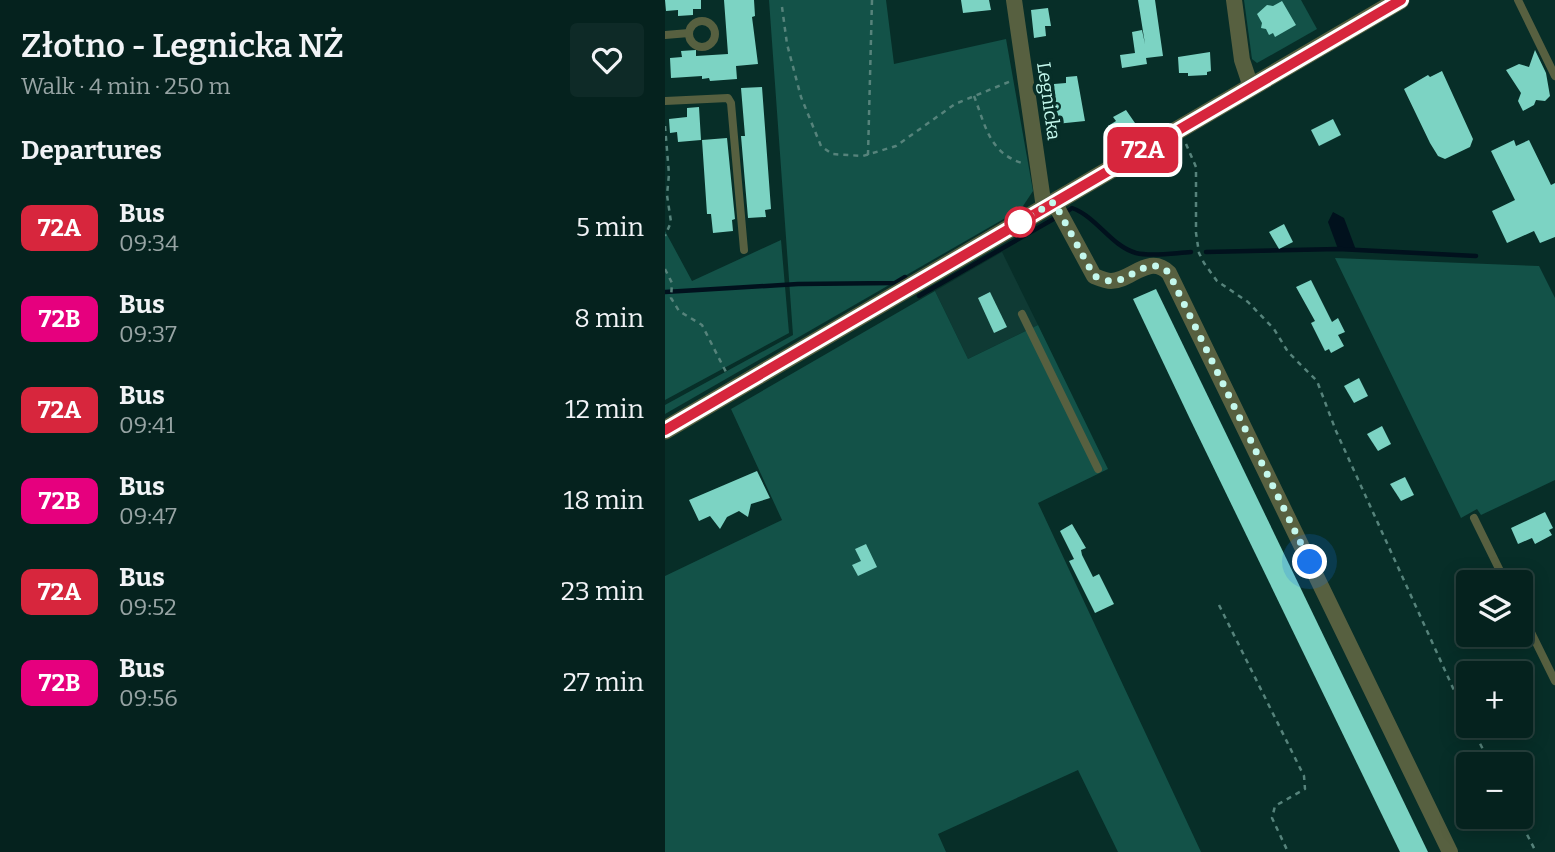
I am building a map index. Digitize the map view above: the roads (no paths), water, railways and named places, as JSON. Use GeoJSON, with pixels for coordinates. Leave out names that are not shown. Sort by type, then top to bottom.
{"type":"FeatureCollection","features":[{"type":"Feature","properties":{"kind":"street","name":"Legnicka"},"geometry":{"type":"LineString","coordinates":[[1014,0],[1038,167],[1055,211]]}},
{"type":"Feature","properties":{"kind":"street"},"geometry":{"type":"LineString","coordinates":[[1234,0],[1243,60],[1251,87]]}},
{"type":"Feature","properties":{"kind":"street"},"geometry":{"type":"LineString","coordinates":[[665,430],[1055,211],[1188,124],[1401,0]]}},
{"type":"Feature","properties":{"kind":"street"},"geometry":{"type":"LineString","coordinates":[[1055,211],[1094,276],[1116,280],[1145,266],[1165,269],[1169,273],[1450,852]]}},
{"type":"Feature","properties":{"kind":"lane"},"geometry":{"type":"LineString","coordinates":[[1518,0],[1555,76]]}},
{"type":"Feature","properties":{"kind":"lane"},"geometry":{"type":"LineString","coordinates":[[665,34],[689,33]]}},
{"type":"Feature","properties":{"kind":"lane"},"geometry":{"type":"LineString","coordinates":[[665,101],[728,98],[731,103],[744,250]]}},
{"type":"Feature","properties":{"kind":"lane"},"geometry":{"type":"LineString","coordinates":[[1022,314],[1098,469]]}},
{"type":"Feature","properties":{"kind":"lane"},"geometry":{"type":"LineString","coordinates":[[1474,518],[1500,570]]}},
{"type":"Feature","properties":{"kind":"lane"},"geometry":{"type":"LineString","coordinates":[[1533,636],[1555,681]]}},
{"type":"Feature","properties":{"kind":"waterway"},"geometry":{"type":"LineString","coordinates":[[1065,213],[1072,208],[1081,212],[1119,244],[1136,253],[1156,255],[1191,252]]}},
{"type":"Feature","properties":{"kind":"waterway"},"geometry":{"type":"LineString","coordinates":[[919,296],[1057,217]]}},
{"type":"Feature","properties":{"kind":"waterway"},"geometry":{"type":"LineString","coordinates":[[1206,252],[1338,249],[1476,256]]}},
{"type":"Feature","properties":{"kind":"waterway"},"geometry":{"type":"LineString","coordinates":[[665,292],[798,284],[895,283],[905,277]]}}]}
